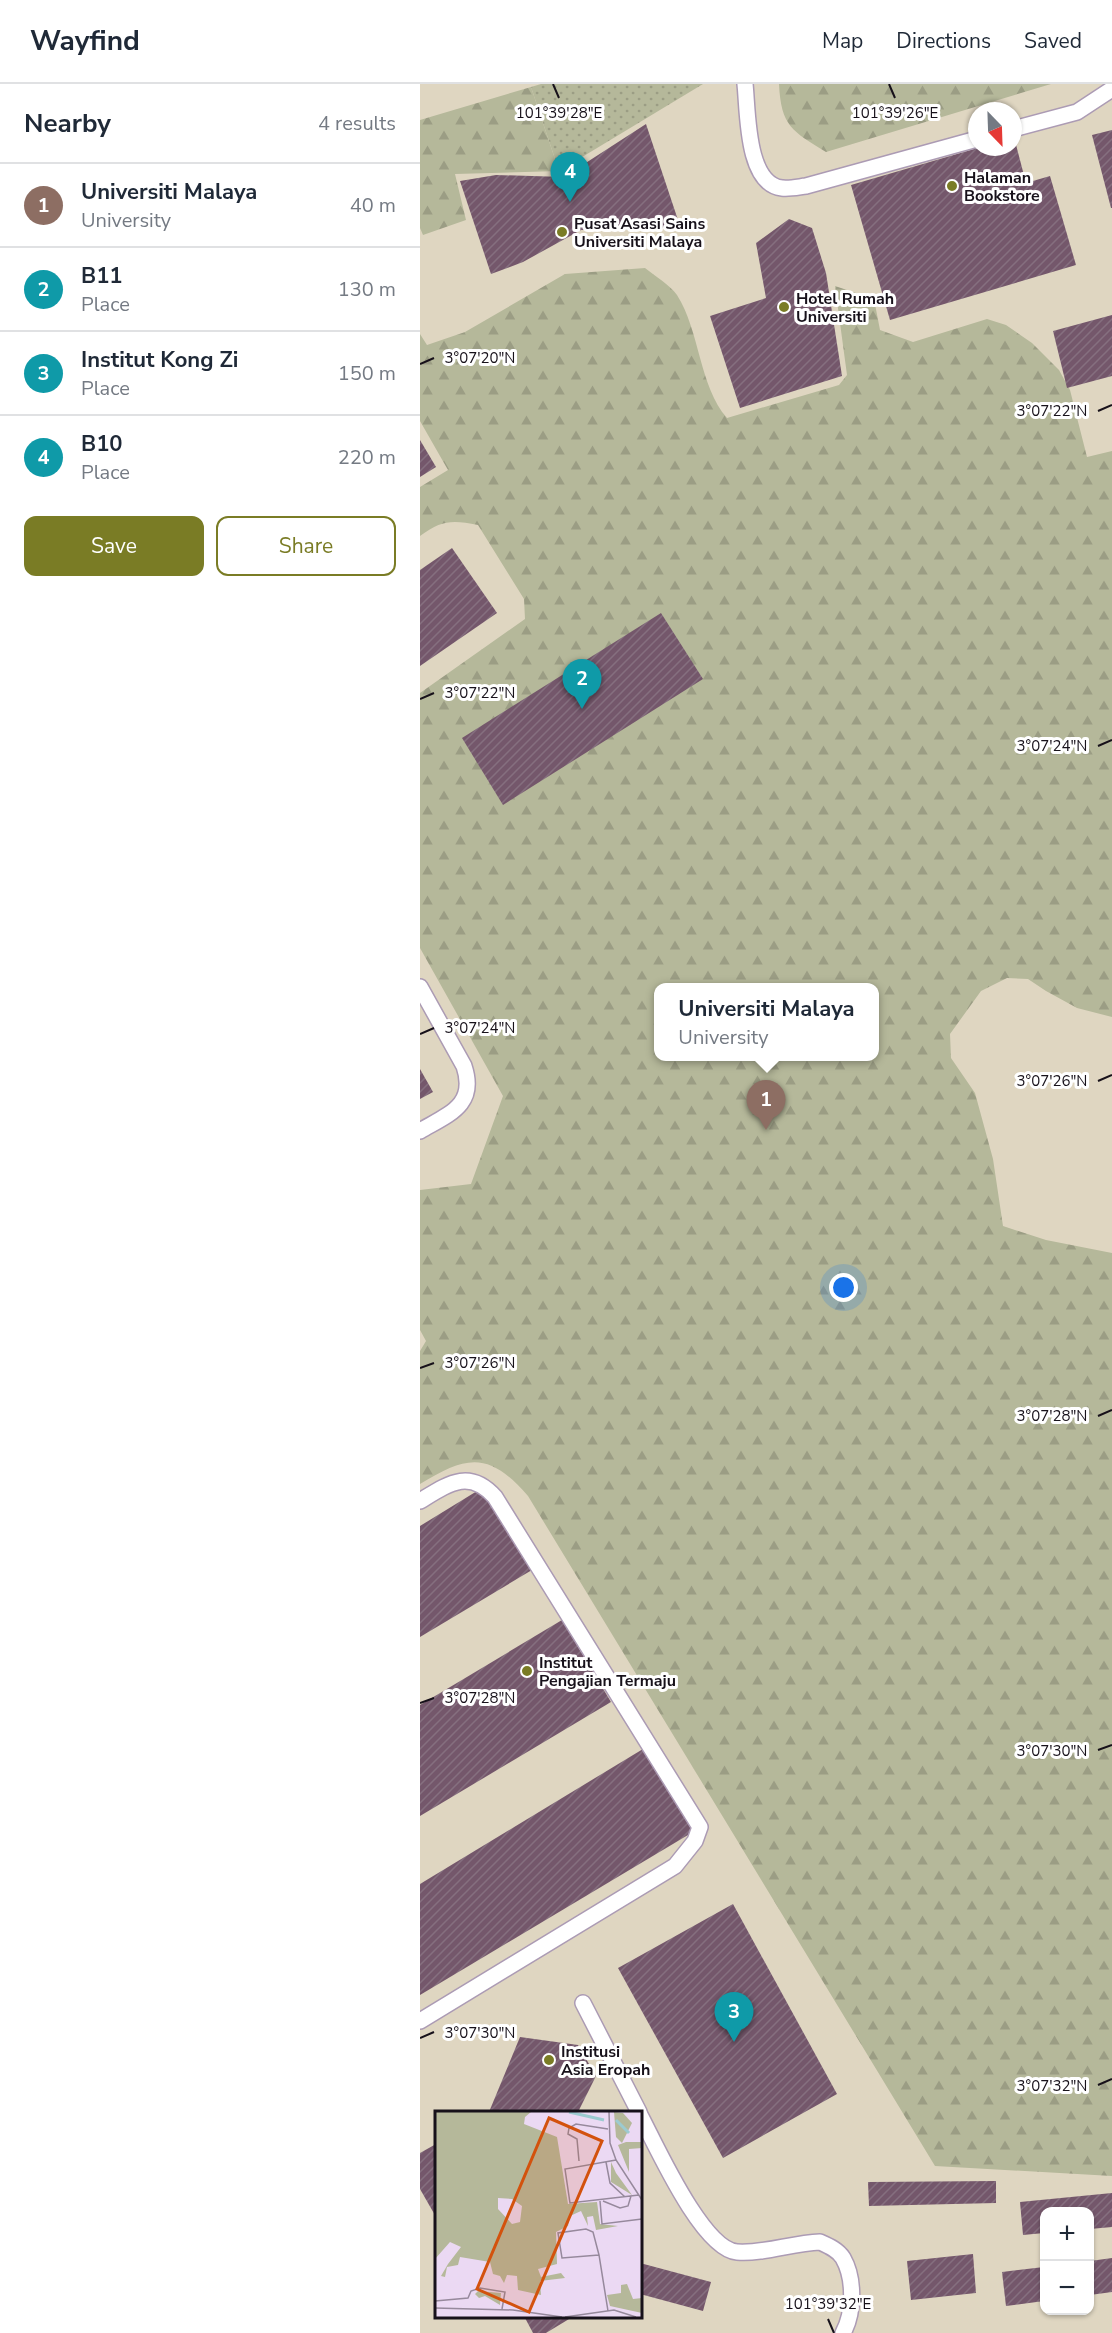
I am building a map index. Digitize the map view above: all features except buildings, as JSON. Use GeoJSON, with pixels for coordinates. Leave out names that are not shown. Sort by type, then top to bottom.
{"type":"FeatureCollection","features":[{"type":"Feature","properties":{"kind":"lane"},"geometry":{"type":"LineString","coordinates":[[745,84],[751,144],[757,170],[766,181],[780,188],[806,186],[968,141]]}},
{"type":"Feature","properties":{"kind":"lane"},"geometry":{"type":"LineString","coordinates":[[1022,127],[1077,112],[1112,89]]}},
{"type":"Feature","properties":{"kind":"lane"},"geometry":{"type":"LineString","coordinates":[[420,987],[465,1066],[469,1078],[468,1092],[462,1104],[420,1131]]}},
{"type":"Feature","properties":{"kind":"lane"},"geometry":{"type":"LineString","coordinates":[[420,1501],[460,1480],[474,1481],[486,1487],[495,1497],[700,1827],[695,1841],[675,1866],[420,2021]]}},
{"type":"Feature","properties":{"kind":"lane"},"geometry":{"type":"LineString","coordinates":[[583,2003],[638,2111]]}},
{"type":"Feature","properties":{"kind":"lane"},"geometry":{"type":"LineString","coordinates":[[642,2118],[676,2185],[717,2244],[738,2252],[820,2242],[832,2247],[842,2257],[851,2287],[848,2324],[843,2333]]}},
{"type":"Feature","properties":{"kind":"shaded area"},"geometry":{"type":"Polygon","coordinates":[[[420,84],[1112,84],[1112,2333],[420,2333],[420,84]]]}},
{"type":"Feature","properties":{"kind":"green space"},"geometry":{"type":"Polygon","coordinates":[[[541,84],[703,84],[559,171],[531,87],[541,84]]]}},
{"type":"Feature","properties":{"kind":"green space"},"geometry":{"type":"Polygon","coordinates":[[[779,84],[1051,84],[991,102],[968,102],[968,109],[826,152],[790,126],[782,109],[779,84]]]}},
{"type":"Feature","properties":{"kind":"green space"},"geometry":{"type":"Polygon","coordinates":[[[531,87],[559,171],[455,174],[466,220],[423,235],[420,228],[420,120],[531,87]]]}},
{"type":"Feature","properties":{"kind":"green space"},"geometry":{"type":"Polygon","coordinates":[[[645,268],[677,295],[685,309],[705,375],[718,405],[727,418],[839,385],[847,375],[835,286],[874,299],[880,330],[913,342],[987,319],[1006,325],[1032,343],[1059,370],[1070,390],[1087,457],[1112,451],[1112,1017],[1077,1008],[1028,979],[1007,978],[981,991],[950,1034],[951,1058],[975,1093],[993,1159],[1003,1226],[1046,1240],[1112,1253],[1112,2176],[935,2166],[528,1496],[501,1471],[477,1462],[451,1467],[420,1484],[420,1351],[426,1341],[420,1330],[420,1190],[471,1184],[503,1096],[420,948],[420,693],[525,619],[524,599],[478,525],[461,522],[441,524],[420,536],[420,487],[448,470],[420,421],[420,334],[427,345],[465,332],[565,274],[645,268]]]}},
{"type":"Feature","properties":{"kind":"place","name":"Halaman Bookstore"},"geometry":{"type":"Point","coordinates":[952,186]}},
{"type":"Feature","properties":{"kind":"place","name":"B10"},"geometry":{"type":"Point","coordinates":[570,202]}},
{"type":"Feature","properties":{"kind":"place","name":"Pusat Asasi Sains Universiti Malaya"},"geometry":{"type":"Point","coordinates":[562,232]}},
{"type":"Feature","properties":{"kind":"place","name":"Hotel Rumah Universiti"},"geometry":{"type":"Point","coordinates":[784,307]}},
{"type":"Feature","properties":{"kind":"place","name":"B11"},"geometry":{"type":"Point","coordinates":[582,709]}},
{"type":"Feature","properties":{"kind":"place","name":"Universiti Malaya"},"geometry":{"type":"Point","coordinates":[766,1130]}},
{"type":"Feature","properties":{"kind":"place","name":"Institut Pengajian Termaju"},"geometry":{"type":"Point","coordinates":[527,1671]}},
{"type":"Feature","properties":{"kind":"place","name":"Institut Kong Zi"},"geometry":{"type":"Point","coordinates":[734,2042]}},
{"type":"Feature","properties":{"kind":"place","name":"Institusi Asia Eropah"},"geometry":{"type":"Point","coordinates":[549,2060]}}]}
